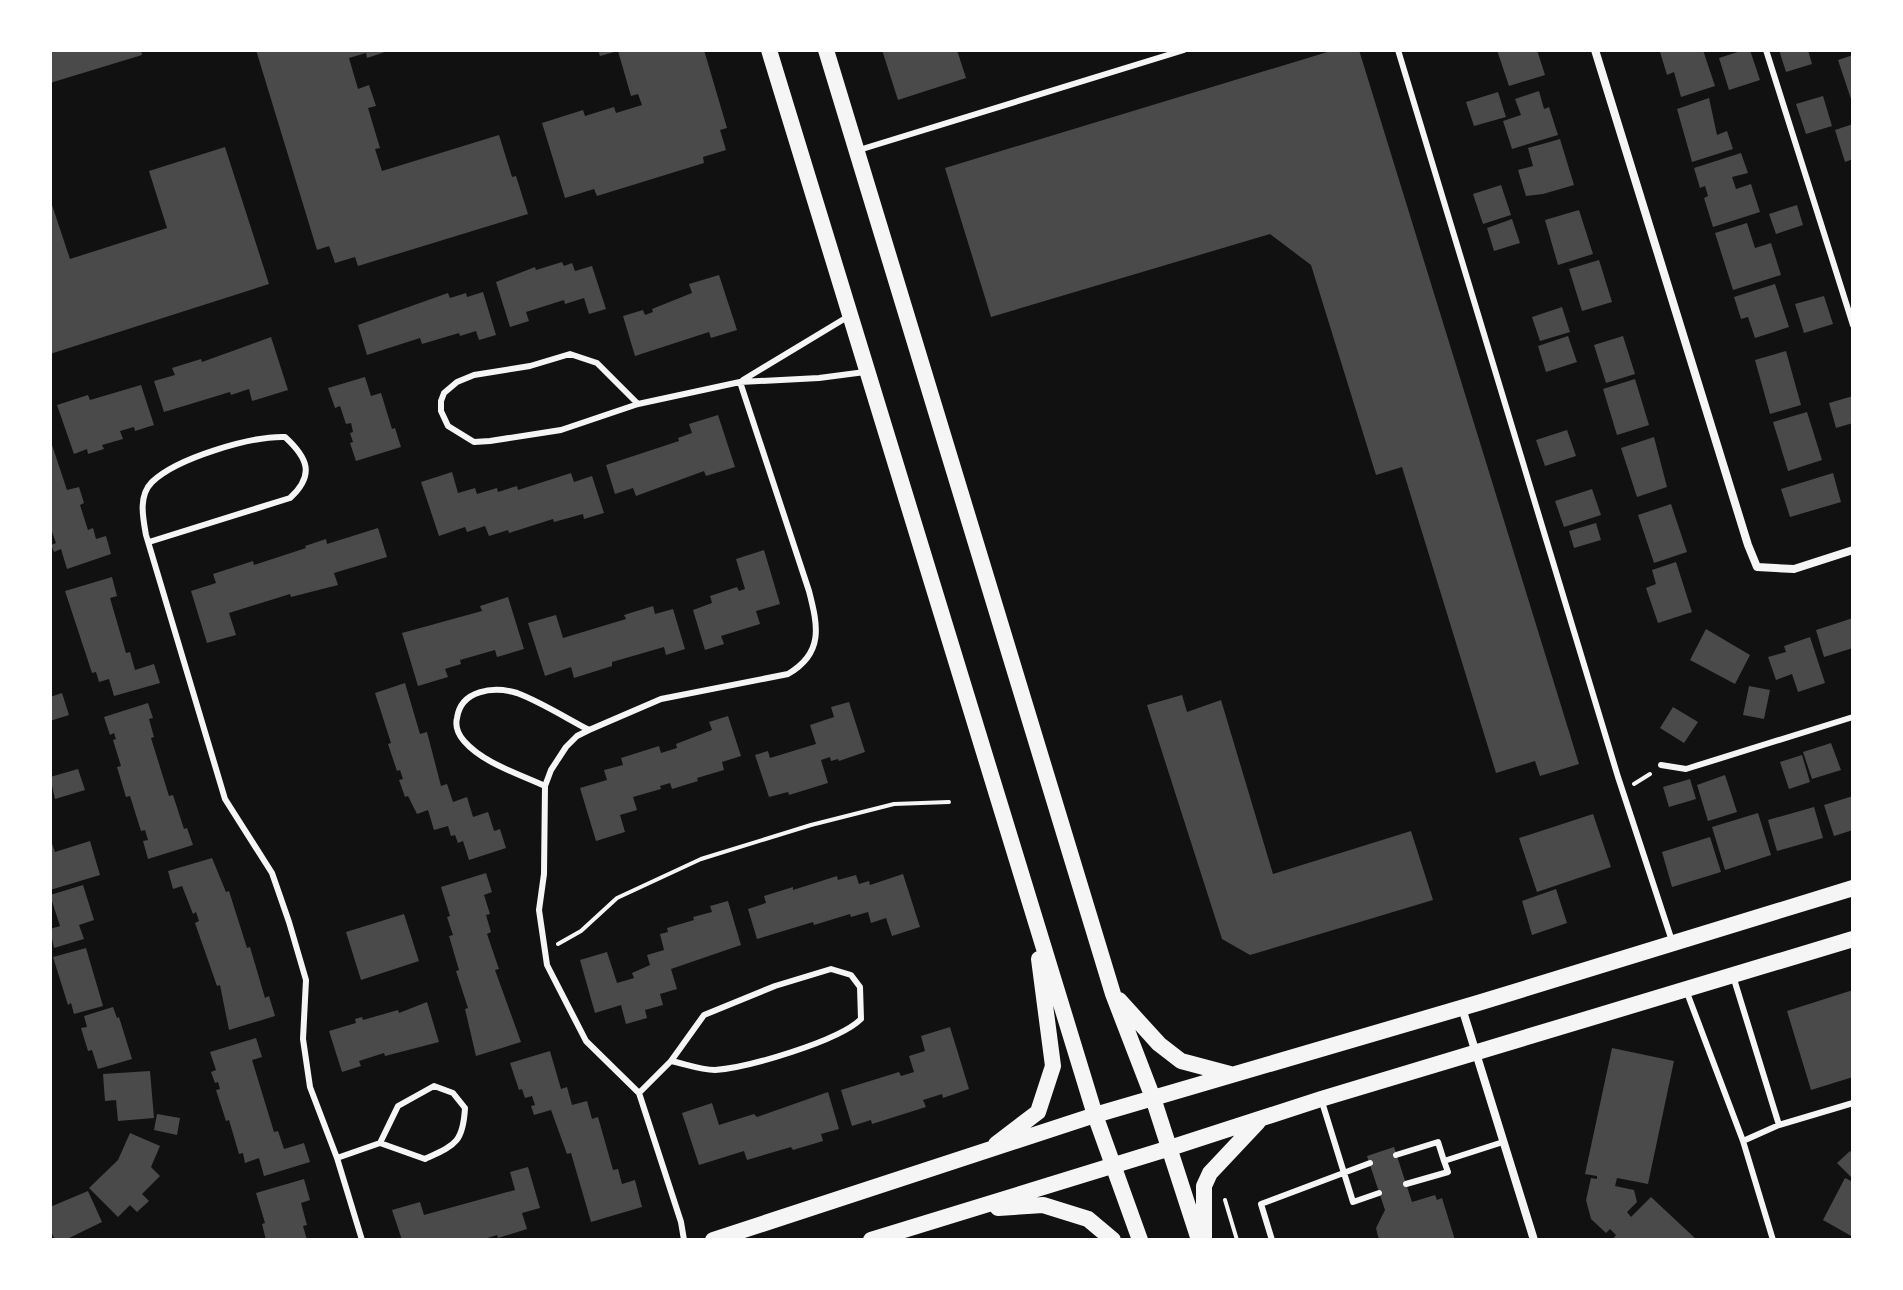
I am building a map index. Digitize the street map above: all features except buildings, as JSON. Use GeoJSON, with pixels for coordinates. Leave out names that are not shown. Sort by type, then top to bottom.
{"type":"FeatureCollection","features":[{"type":"Feature","properties":{"kind":"main road"},"geometry":{"type":"LineString","coordinates":[[769,50],[1095,1115],[1140,1240]]}},
{"type":"Feature","properties":{"kind":"main road"},"geometry":{"type":"LineString","coordinates":[[826,50],[1113,994],[1153,1098],[1201,1240]]}},
{"type":"Feature","properties":{"kind":"main road"},"geometry":{"type":"LineString","coordinates":[[713,1240],[1095,1115],[1462,1008],[1853,888]]}},
{"type":"Feature","properties":{"kind":"main road"},"geometry":{"type":"LineString","coordinates":[[987,1152],[1038,1112],[1053,1066],[1034,914]]}},
{"type":"Feature","properties":{"kind":"main road"},"geometry":{"type":"LineString","coordinates":[[871,1240],[1321,1099],[1853,939]]}},
{"type":"Feature","properties":{"kind":"main road"},"geometry":{"type":"LineString","coordinates":[[1113,994],[1159,1044],[1181,1061],[1231,1074]]}},
{"type":"Feature","properties":{"kind":"main road"},"geometry":{"type":"LineString","coordinates":[[1201,1240],[1204,1186],[1210,1173],[1260,1120]]}},
{"type":"Feature","properties":{"kind":"main road"},"geometry":{"type":"LineString","coordinates":[[969,1210],[1043,1205],[1088,1219],[1113,1240]]}},
{"type":"Feature","properties":{"kind":"street"},"geometry":{"type":"LineString","coordinates":[[1595,50],[1757,567],[1794,569],[1853,550]]}},
{"type":"Feature","properties":{"kind":"street"},"geometry":{"type":"LineString","coordinates":[[1462,1008],[1534,1240]]}},
{"type":"Feature","properties":{"kind":"lane"},"geometry":{"type":"LineString","coordinates":[[855,151],[1184,50]]}},
{"type":"Feature","properties":{"kind":"lane"},"geometry":{"type":"LineString","coordinates":[[1398,50],[1622,788],[1673,943]]}},
{"type":"Feature","properties":{"kind":"lane"},"geometry":{"type":"LineString","coordinates":[[1766,50],[1853,325]]}},
{"type":"Feature","properties":{"kind":"lane"},"geometry":{"type":"LineString","coordinates":[[740,382],[849,316]]}},
{"type":"Feature","properties":{"kind":"lane"},"geometry":{"type":"LineString","coordinates":[[638,404],[597,363],[570,354],[530,366],[474,375],[457,382],[444,393],[441,411],[448,426],[474,442],[561,430],[638,404],[740,382],[819,378],[866,371]]}},
{"type":"Feature","properties":{"kind":"lane"},"geometry":{"type":"LineString","coordinates":[[684,1240],[681,1222],[639,1093],[586,1041],[547,965],[539,910],[544,874],[545,786],[566,747],[589,730],[661,699],[788,674],[801,666],[812,651],[818,626],[809,591],[740,382]]}},
{"type":"Feature","properties":{"kind":"lane"},"geometry":{"type":"LineString","coordinates":[[149,542],[290,498],[302,487],[307,468],[300,450],[285,437],[267,436],[217,449],[178,466],[151,483],[142,512],[149,542],[225,799],[272,873],[289,922],[306,980],[303,1039],[310,1087],[337,1158],[362,1240]]}},
{"type":"Feature","properties":{"kind":"lane"},"geometry":{"type":"LineString","coordinates":[[545,786],[475,752],[461,738],[456,724],[457,712],[466,698],[485,690],[517,694],[589,730]]}},
{"type":"Feature","properties":{"kind":"lane"},"geometry":{"type":"LineString","coordinates":[[1661,765],[1686,769],[1853,717]]}},
{"type":"Feature","properties":{"kind":"lane"},"geometry":{"type":"LineString","coordinates":[[639,1093],[671,1061],[704,1015],[831,969],[851,975],[860,987],[861,1019],[852,1028],[819,1044],[713,1070],[671,1061]]}},
{"type":"Feature","properties":{"kind":"lane"},"geometry":{"type":"LineString","coordinates":[[1733,976],[1779,1125]]}},
{"type":"Feature","properties":{"kind":"lane"},"geometry":{"type":"LineString","coordinates":[[1686,990],[1743,1141],[1773,1240]]}},
{"type":"Feature","properties":{"kind":"lane"},"geometry":{"type":"LineString","coordinates":[[337,1158],[380,1143],[425,1159],[453,1145],[464,1131],[465,1108],[453,1093],[434,1086],[398,1106],[380,1143]]}},
{"type":"Feature","properties":{"kind":"lane"},"geometry":{"type":"LineString","coordinates":[[1321,1099],[1353,1202],[1379,1193]]}},
{"type":"Feature","properties":{"kind":"lane"},"geometry":{"type":"LineString","coordinates":[[1743,1141],[1779,1125],[1853,1103]]}},
{"type":"Feature","properties":{"kind":"lane"},"geometry":{"type":"LineString","coordinates":[[1396,1155],[1438,1142],[1448,1172],[1406,1184]]}},
{"type":"Feature","properties":{"kind":"lane"},"geometry":{"type":"LineString","coordinates":[[1444,1161],[1503,1142]]}},
{"type":"Feature","properties":{"kind":"lane"},"geometry":{"type":"LineString","coordinates":[[1272,1240],[1261,1204],[1370,1163]]}},
{"type":"Feature","properties":{"kind":"path"},"geometry":{"type":"LineString","coordinates":[[1622,788],[1640,782],[1661,765]]}},
{"type":"Feature","properties":{"kind":"path"},"geometry":{"type":"LineString","coordinates":[[546,952],[581,931],[617,898],[701,859],[796,829],[894,804],[949,802]]}}]}
